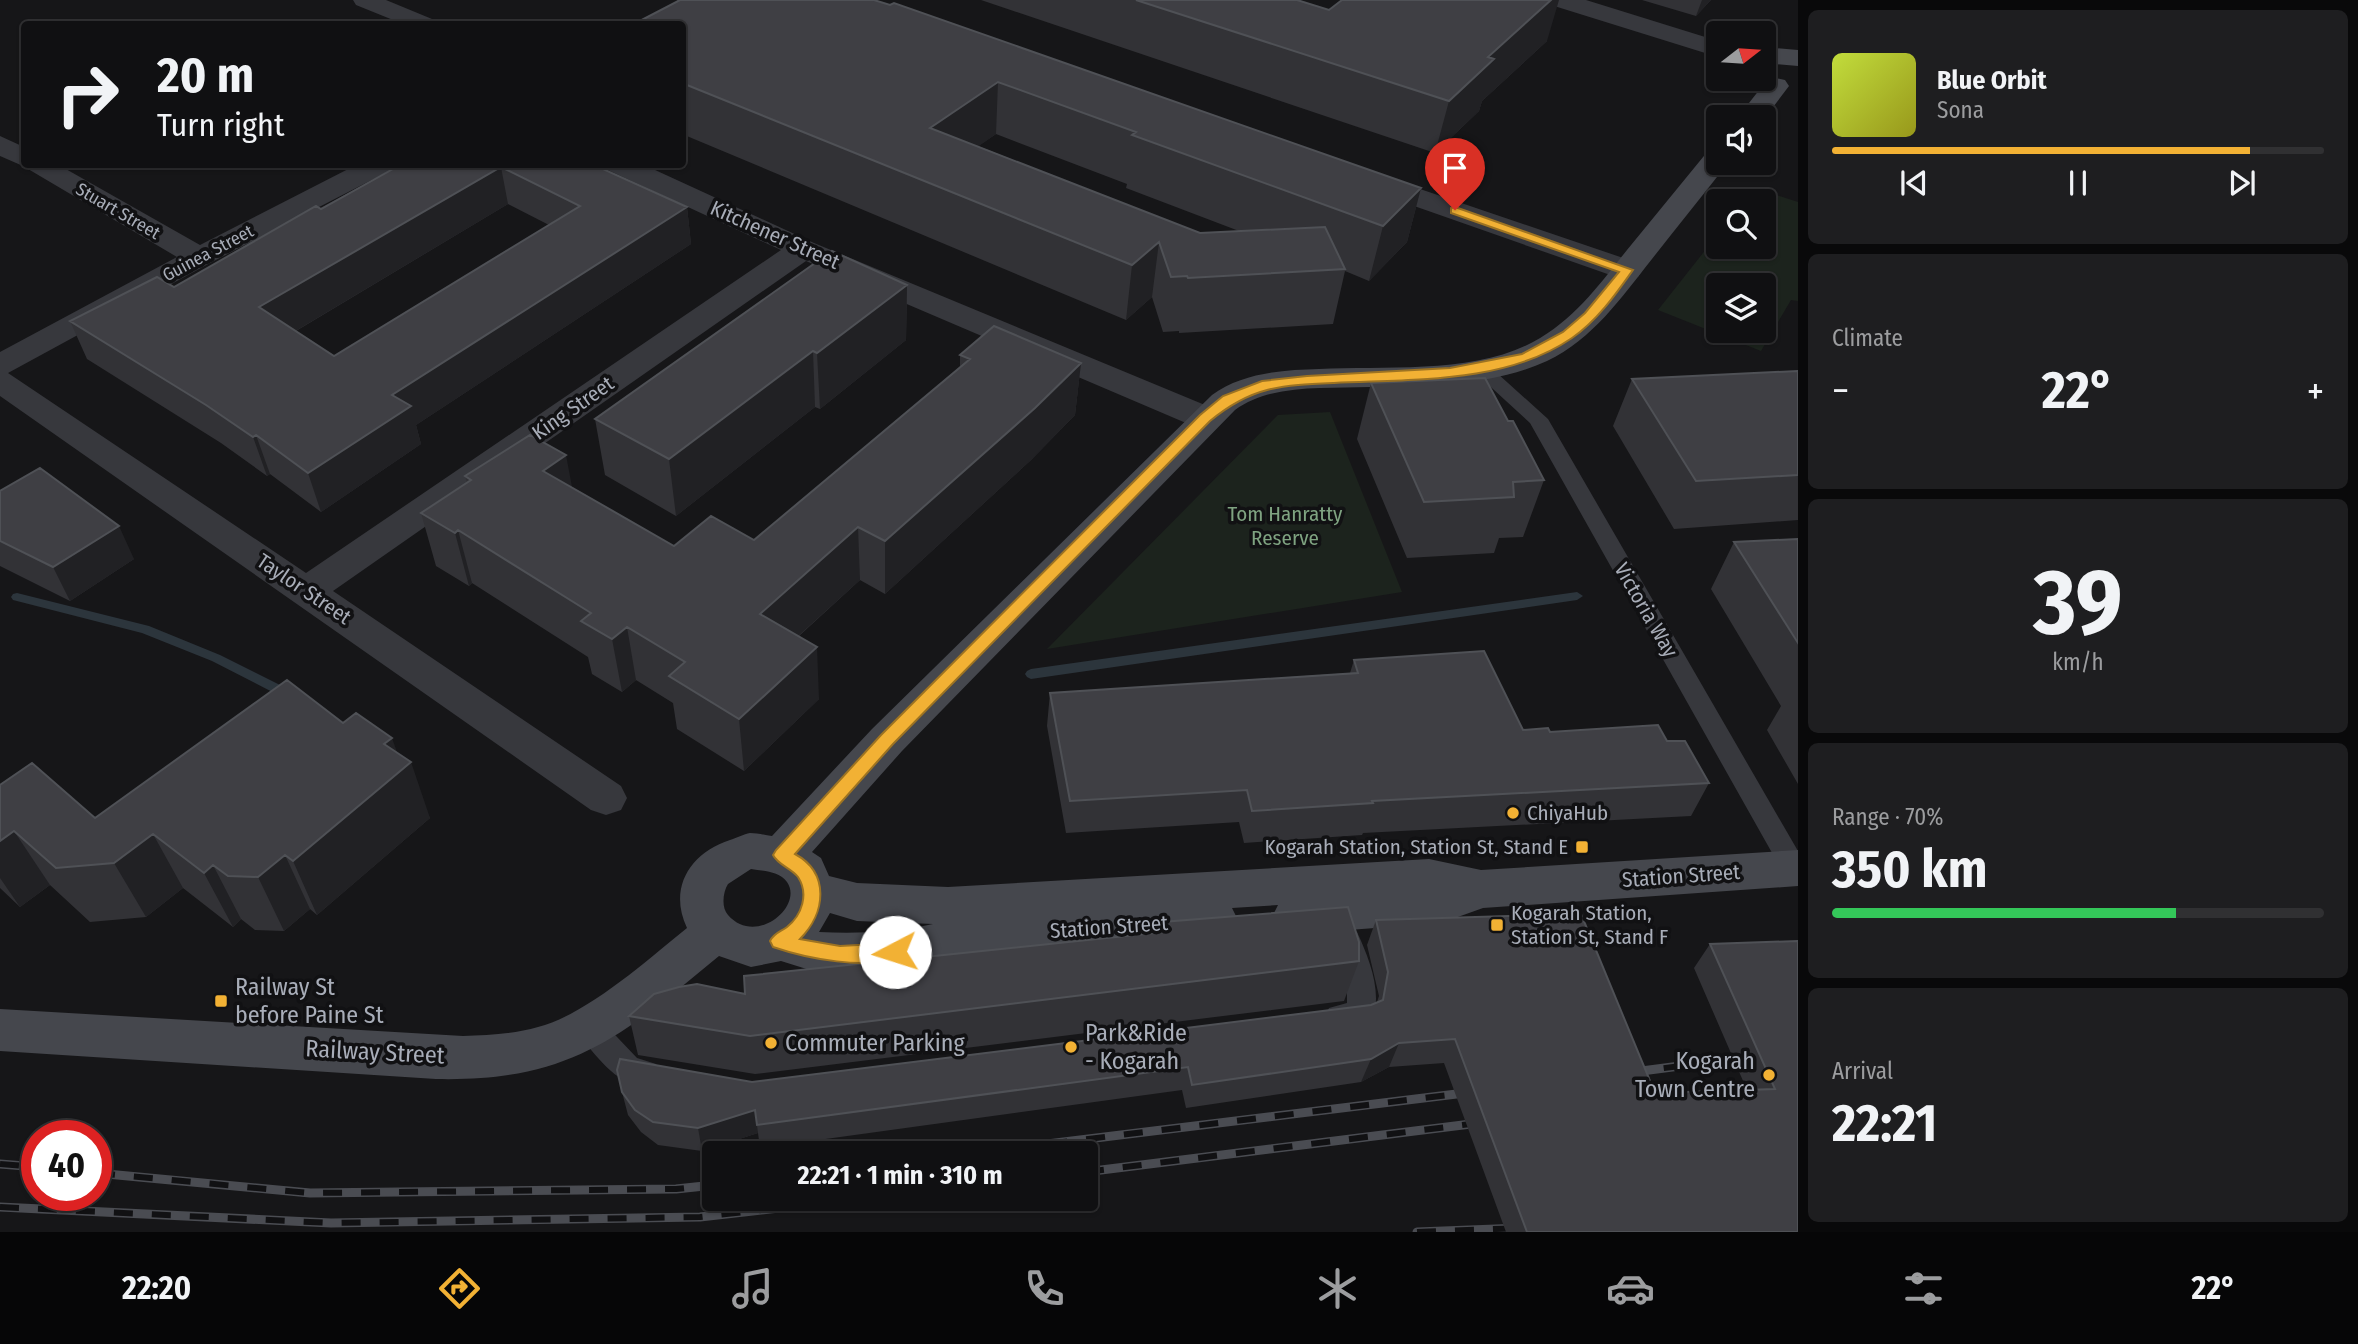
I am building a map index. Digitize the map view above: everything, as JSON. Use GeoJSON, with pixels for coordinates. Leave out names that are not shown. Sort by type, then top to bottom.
{"type":"FeatureCollection","features":[{"type":"Feature","properties":{"kind":"main road"},"geometry":{"type":"LineString","coordinates":[[1776,56],[1798,58]]}},
{"type":"Feature","properties":{"kind":"main road"},"geometry":{"type":"LineString","coordinates":[[1761,105],[1778,85]]}},
{"type":"Feature","properties":{"kind":"main road"},"geometry":{"type":"LineString","coordinates":[[782,855],[887,740],[1205,418],[1228,399],[1262,385],[1480,368],[1526,358],[1568,335],[1590,316],[1706,172]]}},
{"type":"Feature","properties":{"kind":"main road"},"geometry":{"type":"LineString","coordinates":[[751,851],[782,855],[802,869],[813,890],[812,905],[805,920],[794,932],[780,941],[763,946],[729,941],[715,933],[705,920],[700,904],[702,888],[710,873],[728,859],[751,851]]}},
{"type":"Feature","properties":{"kind":"main road","name":"Station Street"},"geometry":{"type":"LineString","coordinates":[[780,941],[813,951],[865,954],[895,952],[971,936],[1344,929],[1441,904],[1481,889],[1796,868]]}},
{"type":"Feature","properties":{"kind":"main road","name":"Station Street"},"geometry":{"type":"LineString","coordinates":[[813,890],[857,902],[948,906],[1429,877],[1481,889]]}},
{"type":"Feature","properties":{"kind":"main road","name":"Railway Street"},"geometry":{"type":"LineString","coordinates":[[0,1030],[471,1056],[539,1049],[565,1039],[637,994],[715,933]]}},
{"type":"Feature","properties":{"kind":"street"},"geometry":{"type":"LineString","coordinates":[[365,0],[416,21]]}},
{"type":"Feature","properties":{"kind":"street"},"geometry":{"type":"LineString","coordinates":[[1560,0],[1706,45]]}},
{"type":"Feature","properties":{"kind":"street"},"geometry":{"type":"LineString","coordinates":[[0,144],[21,156]]}},
{"type":"Feature","properties":{"kind":"street","name":"Stuart Street"},"geometry":{"type":"LineString","coordinates":[[43,168],[199,257]]}},
{"type":"Feature","properties":{"kind":"street","name":"Guinea Street"},"geometry":{"type":"LineString","coordinates":[[0,365],[199,257],[373,168]]}},
{"type":"Feature","properties":{"kind":"street","name":"Kitchener Street"},"geometry":{"type":"LineString","coordinates":[[627,168],[803,249],[1205,418]]}},
{"type":"Feature","properties":{"kind":"street"},"geometry":{"type":"LineString","coordinates":[[1350,174],[1627,270]]}},
{"type":"Feature","properties":{"kind":"street","name":"King Street"},"geometry":{"type":"LineString","coordinates":[[307,591],[803,249]]}},
{"type":"Feature","properties":{"kind":"street","name":"Taylor Street"},"geometry":{"type":"LineString","coordinates":[[0,381],[606,797]]}},
{"type":"Feature","properties":{"kind":"lane","name":"Victoria Way"},"geometry":{"type":"LineString","coordinates":[[1480,368],[1538,419],[1796,868]]}},
{"type":"Feature","properties":{"kind":"lane"},"geometry":{"type":"LineString","coordinates":[[1307,1021],[1361,1014],[1361,982],[1344,929]]}},
{"type":"Feature","properties":{"kind":"lane"},"geometry":{"type":"LineString","coordinates":[[588,1026],[629,1070],[666,1076]]}},
{"type":"Feature","properties":{"kind":"green space"},"geometry":{"type":"Polygon","coordinates":[[[1776,195],[1798,202],[1798,301],[1791,300],[1776,326],[1776,273],[1706,273],[1706,329],[1658,310],[1706,249],[1706,259],[1776,259],[1776,195]]]}},
{"type":"Feature","properties":{"kind":"green space"},"geometry":{"type":"Polygon","coordinates":[[[1741,343],[1766,343],[1761,351],[1741,343]]]}},
{"type":"Feature","properties":{"kind":"green space","name":"Tom Hanratty Reserve"},"geometry":{"type":"Polygon","coordinates":[[[1330,412],[1402,592],[1047,649],[1278,415],[1330,412]]]}},
{"type":"Feature","properties":{"kind":"building"},"geometry":{"type":"Polygon","coordinates":[[[680,0],[874,0],[890,5],[894,3],[1421,188],[1383,226],[1132,135],[1136,132],[998,82],[930,128],[1200,233],[1325,227],[1345,269],[1171,277],[1159,242],[1132,265],[686,85],[686,21],[640,21],[680,0]]]}},
{"type":"Feature","properties":{"kind":"building"},"geometry":{"type":"Polygon","coordinates":[[[1136,0],[1297,0],[1329,10],[1342,0],[1551,0],[1488,57],[1494,59],[1449,101],[1136,0]]]}},
{"type":"Feature","properties":{"kind":"building"},"geometry":{"type":"Polygon","coordinates":[[[395,168],[499,168],[259,307],[334,356],[580,206],[503,168],[601,168],[687,207],[392,395],[411,406],[308,473],[256,435],[253,437],[70,321],[157,277],[174,287],[316,206],[321,209],[395,168]]]}},
{"type":"Feature","properties":{"kind":"building"},"geometry":{"type":"Polygon","coordinates":[[[832,251],[907,285],[817,353],[813,351],[669,459],[595,419],[832,251]]]}},
{"type":"Feature","properties":{"kind":"building"},"geometry":{"type":"Polygon","coordinates":[[[994,326],[1081,363],[1035,408],[885,541],[858,527],[760,614],[817,647],[739,719],[669,676],[685,662],[627,627],[612,639],[581,621],[591,613],[458,530],[455,533],[421,513],[471,480],[465,476],[530,435],[566,455],[543,471],[674,546],[711,516],[754,540],[970,359],[960,355],[994,326]]]}},
{"type":"Feature","properties":{"kind":"building"},"geometry":{"type":"Polygon","coordinates":[[[1798,371],[1798,475],[1696,481],[1632,379],[1798,371]]]}},
{"type":"Feature","properties":{"kind":"building"},"geometry":{"type":"Polygon","coordinates":[[[1485,378],[1508,421],[1513,421],[1544,480],[1513,482],[1514,497],[1424,502],[1371,383],[1485,378]]]}},
{"type":"Feature","properties":{"kind":"building"},"geometry":{"type":"Polygon","coordinates":[[[40,468],[119,526],[53,567],[0,541],[0,491],[40,468]]]}},
{"type":"Feature","properties":{"kind":"building"},"geometry":{"type":"Polygon","coordinates":[[[1798,539],[1798,643],[1734,542],[1798,539]]]}},
{"type":"Feature","properties":{"kind":"building"},"geometry":{"type":"Polygon","coordinates":[[[1484,651],[1523,730],[1548,728],[1550,732],[1658,725],[1667,741],[1685,741],[1709,783],[1372,801],[1373,803],[1252,811],[1247,790],[1070,801],[1050,693],[1358,673],[1354,660],[1484,651]]]}},
{"type":"Feature","properties":{"kind":"building"},"geometry":{"type":"Polygon","coordinates":[[[287,680],[343,723],[356,713],[392,738],[384,744],[411,762],[293,861],[285,855],[258,877],[228,876],[213,865],[204,873],[153,834],[114,863],[56,868],[14,831],[0,841],[0,785],[32,763],[95,818],[287,680]]]}},
{"type":"Feature","properties":{"kind":"building"},"geometry":{"type":"Polygon","coordinates":[[[1348,907],[1359,942],[1359,961],[750,1036],[629,1016],[654,994],[679,987],[697,984],[745,994],[744,976],[1165,932],[1162,922],[1348,907]]]}},
{"type":"Feature","properties":{"kind":"building"},"geometry":{"type":"Polygon","coordinates":[[[1581,914],[1655,1093],[1775,1089],[1710,944],[1798,941],[1798,1232],[1527,1232],[1455,1039],[1399,1043],[1371,1059],[1192,1085],[1188,1067],[757,1125],[755,1110],[698,1128],[653,1122],[635,1110],[622,1092],[617,1070],[620,1059],[752,1082],[1371,1005],[1383,1000],[1388,972],[1376,920],[1581,914]]]}},
{"type":"Feature","properties":{"kind":"waterway"},"geometry":{"type":"LineString","coordinates":[[1031,674],[1577,596]]}},
{"type":"Feature","properties":{"kind":"waterway"},"geometry":{"type":"LineString","coordinates":[[17,597],[145,629],[216,658],[289,695]]}},
{"type":"Feature","properties":{"kind":"railway"},"geometry":{"type":"LineString","coordinates":[[1626,1073],[1734,1059]]}},
{"type":"Feature","properties":{"kind":"railway"},"geometry":{"type":"LineString","coordinates":[[1071,1141],[1473,1092]]}},
{"type":"Feature","properties":{"kind":"railway"},"geometry":{"type":"LineString","coordinates":[[1098,1170],[1487,1122]]}},
{"type":"Feature","properties":{"kind":"railway"},"geometry":{"type":"LineString","coordinates":[[0,1164],[21,1166]]}},
{"type":"Feature","properties":{"kind":"railway"},"geometry":{"type":"LineString","coordinates":[[112,1174],[310,1193],[676,1189],[702,1186]]}},
{"type":"Feature","properties":{"kind":"railway"},"geometry":{"type":"LineString","coordinates":[[0,1207],[331,1223],[700,1217],[753,1211]]}},
{"type":"Feature","properties":{"kind":"railway"},"geometry":{"type":"LineString","coordinates":[[1417,1232],[1522,1228]]}},
{"type":"Feature","properties":{"kind":"place","name":"ChiyaHub"},"geometry":{"type":"Point","coordinates":[1513,813]}},
{"type":"Feature","properties":{"kind":"place","name":"Kogarah Station, Station St, Stand E"},"geometry":{"type":"Point","coordinates":[1582,847]}},
{"type":"Feature","properties":{"kind":"place","name":"Kogarah Station, Station St, Stand F"},"geometry":{"type":"Point","coordinates":[1497,925]}},
{"type":"Feature","properties":{"kind":"place","name":"Railway St before Paine St"},"geometry":{"type":"Point","coordinates":[221,1001]}},
{"type":"Feature","properties":{"kind":"place","name":"Commuter Parking"},"geometry":{"type":"Point","coordinates":[771,1043]}},
{"type":"Feature","properties":{"kind":"place","name":"Park&Ride - Kogarah"},"geometry":{"type":"Point","coordinates":[1071,1047]}},
{"type":"Feature","properties":{"kind":"place","name":"Kogarah Town Centre"},"geometry":{"type":"Point","coordinates":[1769,1075]}},
{"type":"Feature","properties":{"kind":"route"},"geometry":{"type":"LineString","coordinates":[[895,952],[840,954],[813,951],[780,941],[794,932],[805,920],[812,905],[813,890],[807,875],[797,863],[782,855],[887,740],[1205,418],[1243,390],[1262,385],[1450,372],[1526,358],[1568,335],[1590,316],[1627,270],[1455,210]]}}]}
